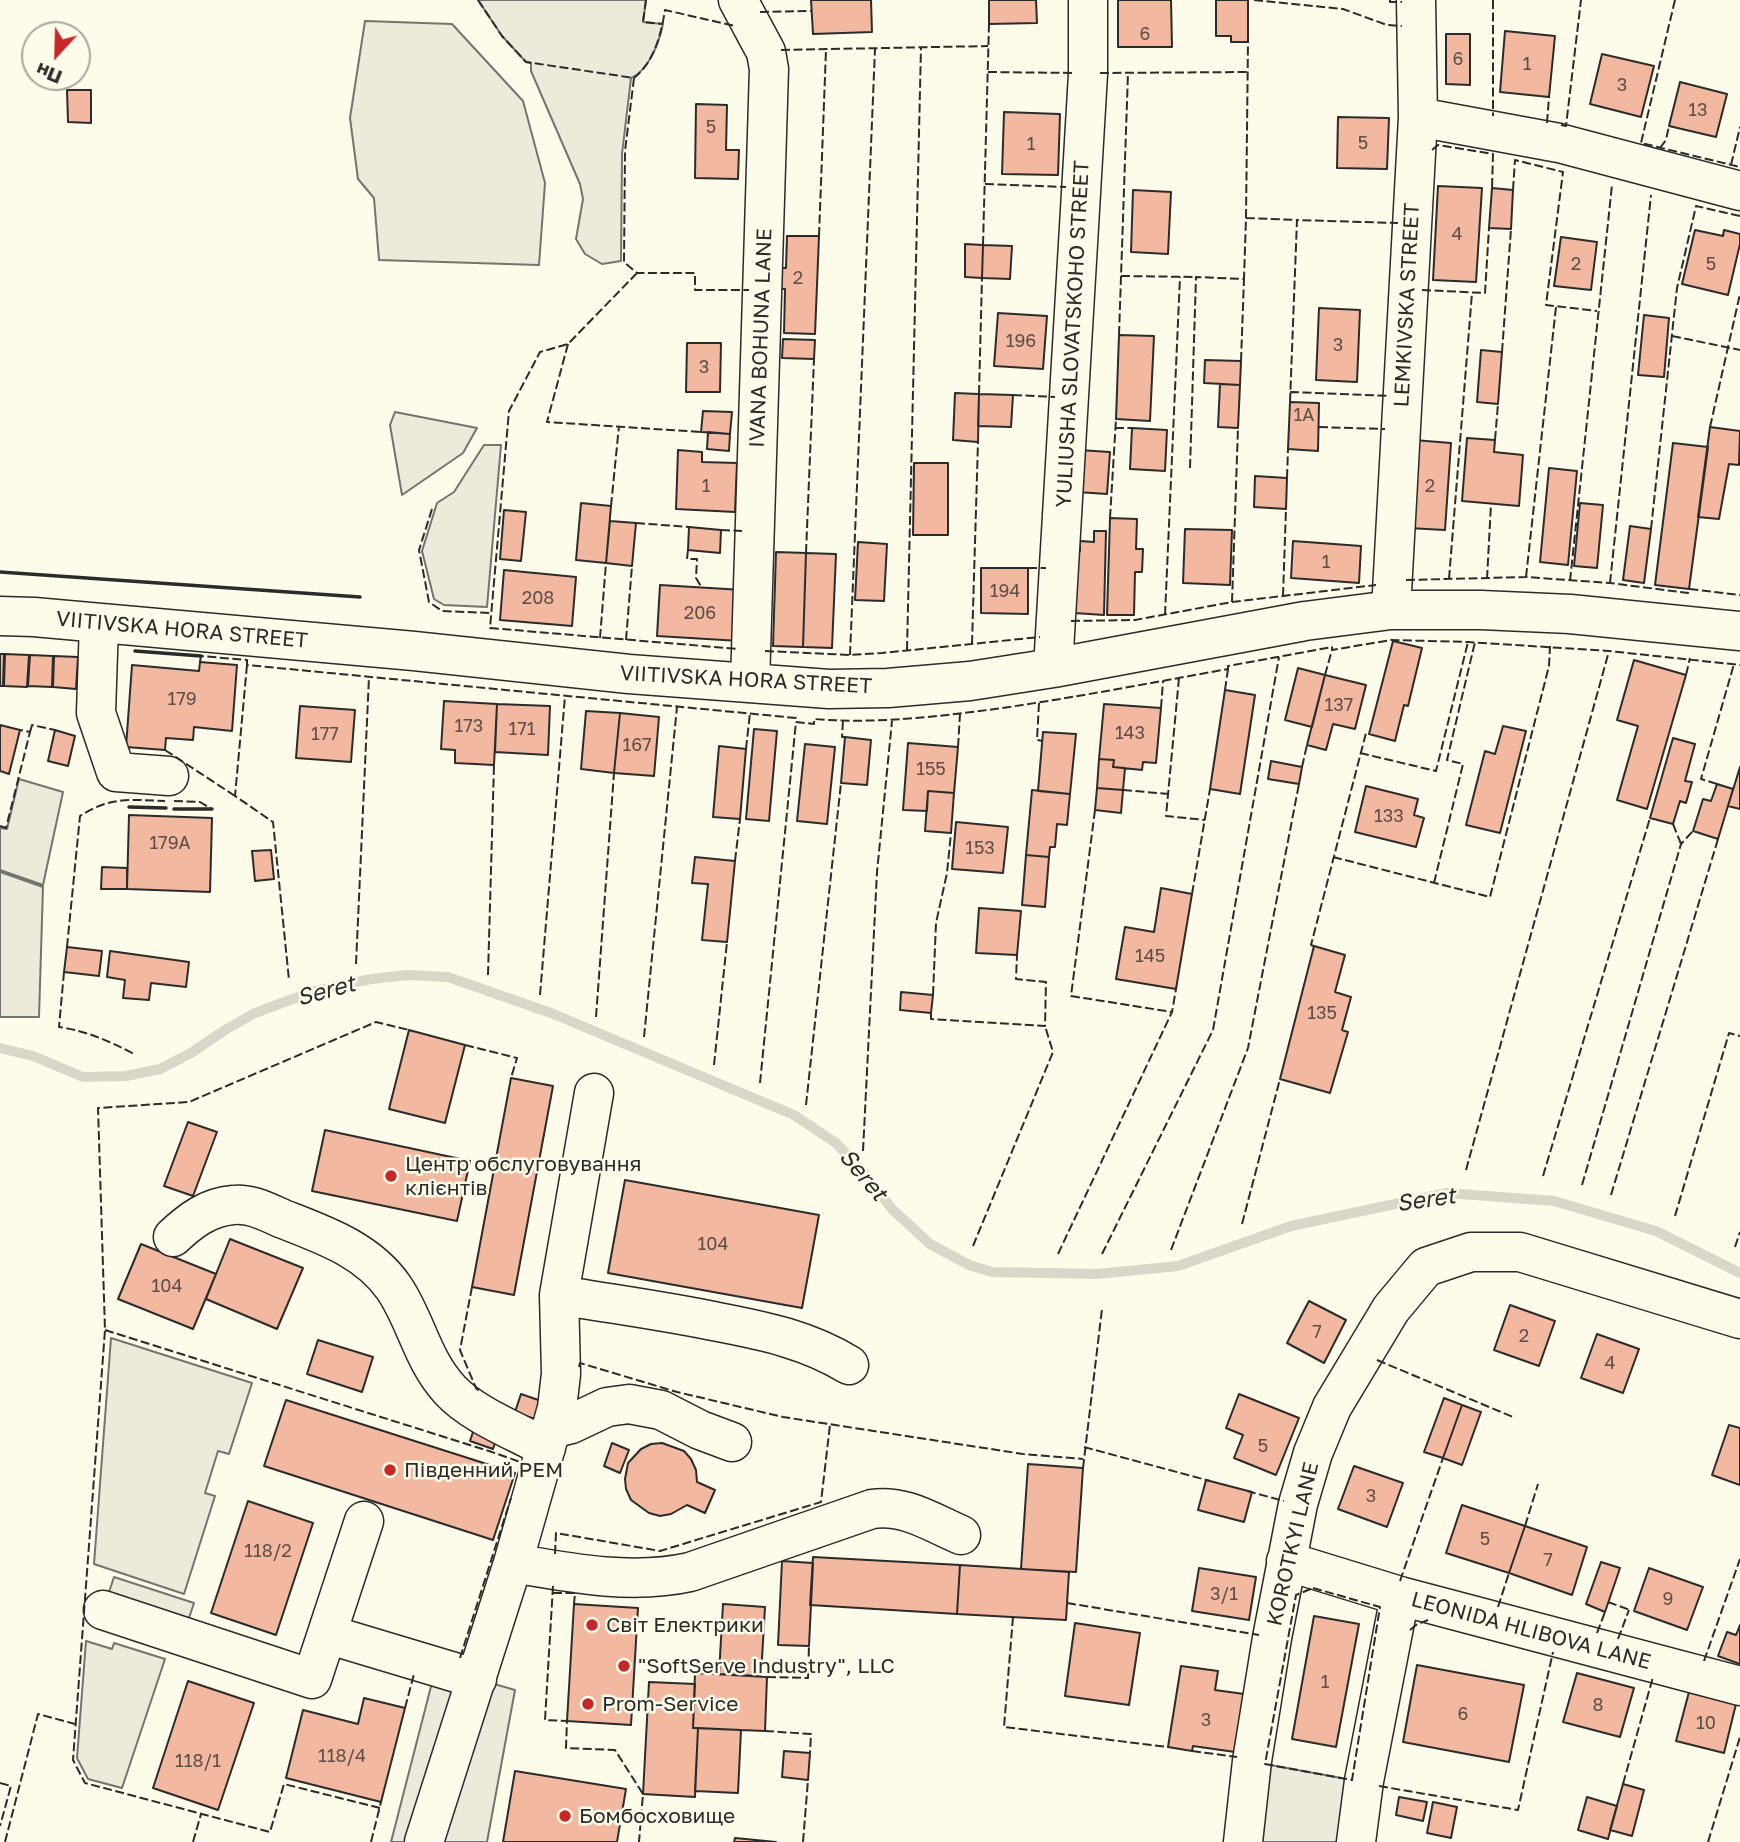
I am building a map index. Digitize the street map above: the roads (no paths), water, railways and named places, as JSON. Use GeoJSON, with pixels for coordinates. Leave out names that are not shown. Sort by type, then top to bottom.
{"type":"FeatureCollection","features":[{"type":"Feature","properties":{"kind":"street","name":"IVANA BOHUNA LANE"},"geometry":{"type":"LineString","coordinates":[[737,0],[766,52],[769,69],[750,683]]}},
{"type":"Feature","properties":{"kind":"street","name":"YULIUSHA SLOVATSKOHO STREET"},"geometry":{"type":"LineString","coordinates":[[1053,668],[1088,74],[1088,0]]}},
{"type":"Feature","properties":{"kind":"street","name":"LEMKIVSKA STREET"},"geometry":{"type":"LineString","coordinates":[[1391,610],[1418,117],[1416,0]]}},
{"type":"Feature","properties":{"kind":"street"},"geometry":{"type":"LineString","coordinates":[[1418,117],[1559,143],[1740,191]]}},
{"type":"Feature","properties":{"kind":"street","name":"VIITIVSKA HORA STREET"},"geometry":{"type":"LineString","coordinates":[[0,616],[829,689],[888,688],[971,681],[1305,621],[1391,610],[1570,614],[1740,631]]}},
{"type":"Feature","properties":{"kind":"street"},"geometry":{"type":"LineString","coordinates":[[99,623],[96,713],[116,772],[169,776]]}},
{"type":"Feature","properties":{"kind":"street"},"geometry":{"type":"LineString","coordinates":[[425,1842],[513,1563],[557,1408],[561,1374],[559,1296],[594,1093]]}},
{"type":"Feature","properties":{"kind":"street"},"geometry":{"type":"LineString","coordinates":[[173,1237],[190,1221],[211,1210],[232,1205],[250,1205],[338,1241],[370,1262],[395,1289],[432,1367],[451,1391],[468,1405],[548,1438]]}},
{"type":"Feature","properties":{"kind":"street","name":"KOROTKYI LANE"},"geometry":{"type":"LineString","coordinates":[[1243,1842],[1252,1761],[1286,1561],[1298,1504],[1313,1453],[1332,1406],[1391,1309],[1426,1267],[1471,1252],[1520,1252],[1740,1319]]}},
{"type":"Feature","properties":{"kind":"street"},"geometry":{"type":"LineString","coordinates":[[559,1296],[681,1314],[778,1334],[824,1350],[849,1366]]}},
{"type":"Feature","properties":{"kind":"street"},"geometry":{"type":"LineString","coordinates":[[548,1438],[607,1407],[629,1404],[660,1410],[732,1442]]}},
{"type":"Feature","properties":{"kind":"street"},"geometry":{"type":"LineString","coordinates":[[513,1563],[567,1572],[642,1578],[666,1577],[690,1572],[872,1509],[885,1507],[899,1508],[961,1535]]}},
{"type":"Feature","properties":{"kind":"street"},"geometry":{"type":"LineString","coordinates":[[103,1610],[312,1679],[364,1521]]}},
{"type":"Feature","properties":{"kind":"street"},"geometry":{"type":"LineString","coordinates":[[1286,1561],[1400,1597]]}},
{"type":"Feature","properties":{"kind":"street","name":"LEONIDA HLIBOVA LANE"},"geometry":{"type":"LineString","coordinates":[[1356,1842],[1364,1782],[1400,1597],[1740,1686]]}},
{"type":"Feature","properties":{"kind":"street"},"geometry":{"type":"LineString","coordinates":[[327,1634],[477,1679]]}},
{"type":"Feature","properties":{"kind":"waterway","name":"Seret"},"geometry":{"type":"LineString","coordinates":[[0,1048],[33,1056],[83,1077],[126,1076],[160,1069],[255,1013],[314,991],[371,979],[407,975],[448,977],[551,1013],[794,1115],[836,1143],[892,1209],[930,1244],[969,1265],[992,1272],[1097,1274],[1178,1266],[1291,1226],[1447,1193],[1554,1201],[1656,1231],[1740,1273]]}},
{"type":"Feature","properties":{"kind":"place","name":"Центр обслуговування клієнтів"},"geometry":{"type":"Point","coordinates":[391,1176]}},
{"type":"Feature","properties":{"kind":"place","name":"Південний РЕМ"},"geometry":{"type":"Point","coordinates":[390,1470]}},
{"type":"Feature","properties":{"kind":"place","name":"Світ Електрики"},"geometry":{"type":"Point","coordinates":[592,1625]}},
{"type":"Feature","properties":{"kind":"place","name":"\"SoftServe Industry\", LLC"},"geometry":{"type":"Point","coordinates":[624,1666]}},
{"type":"Feature","properties":{"kind":"place","name":"Prom-Service"},"geometry":{"type":"Point","coordinates":[588,1704]}},
{"type":"Feature","properties":{"kind":"place","name":"Бомбосховище"},"geometry":{"type":"Point","coordinates":[565,1816]}}]}
